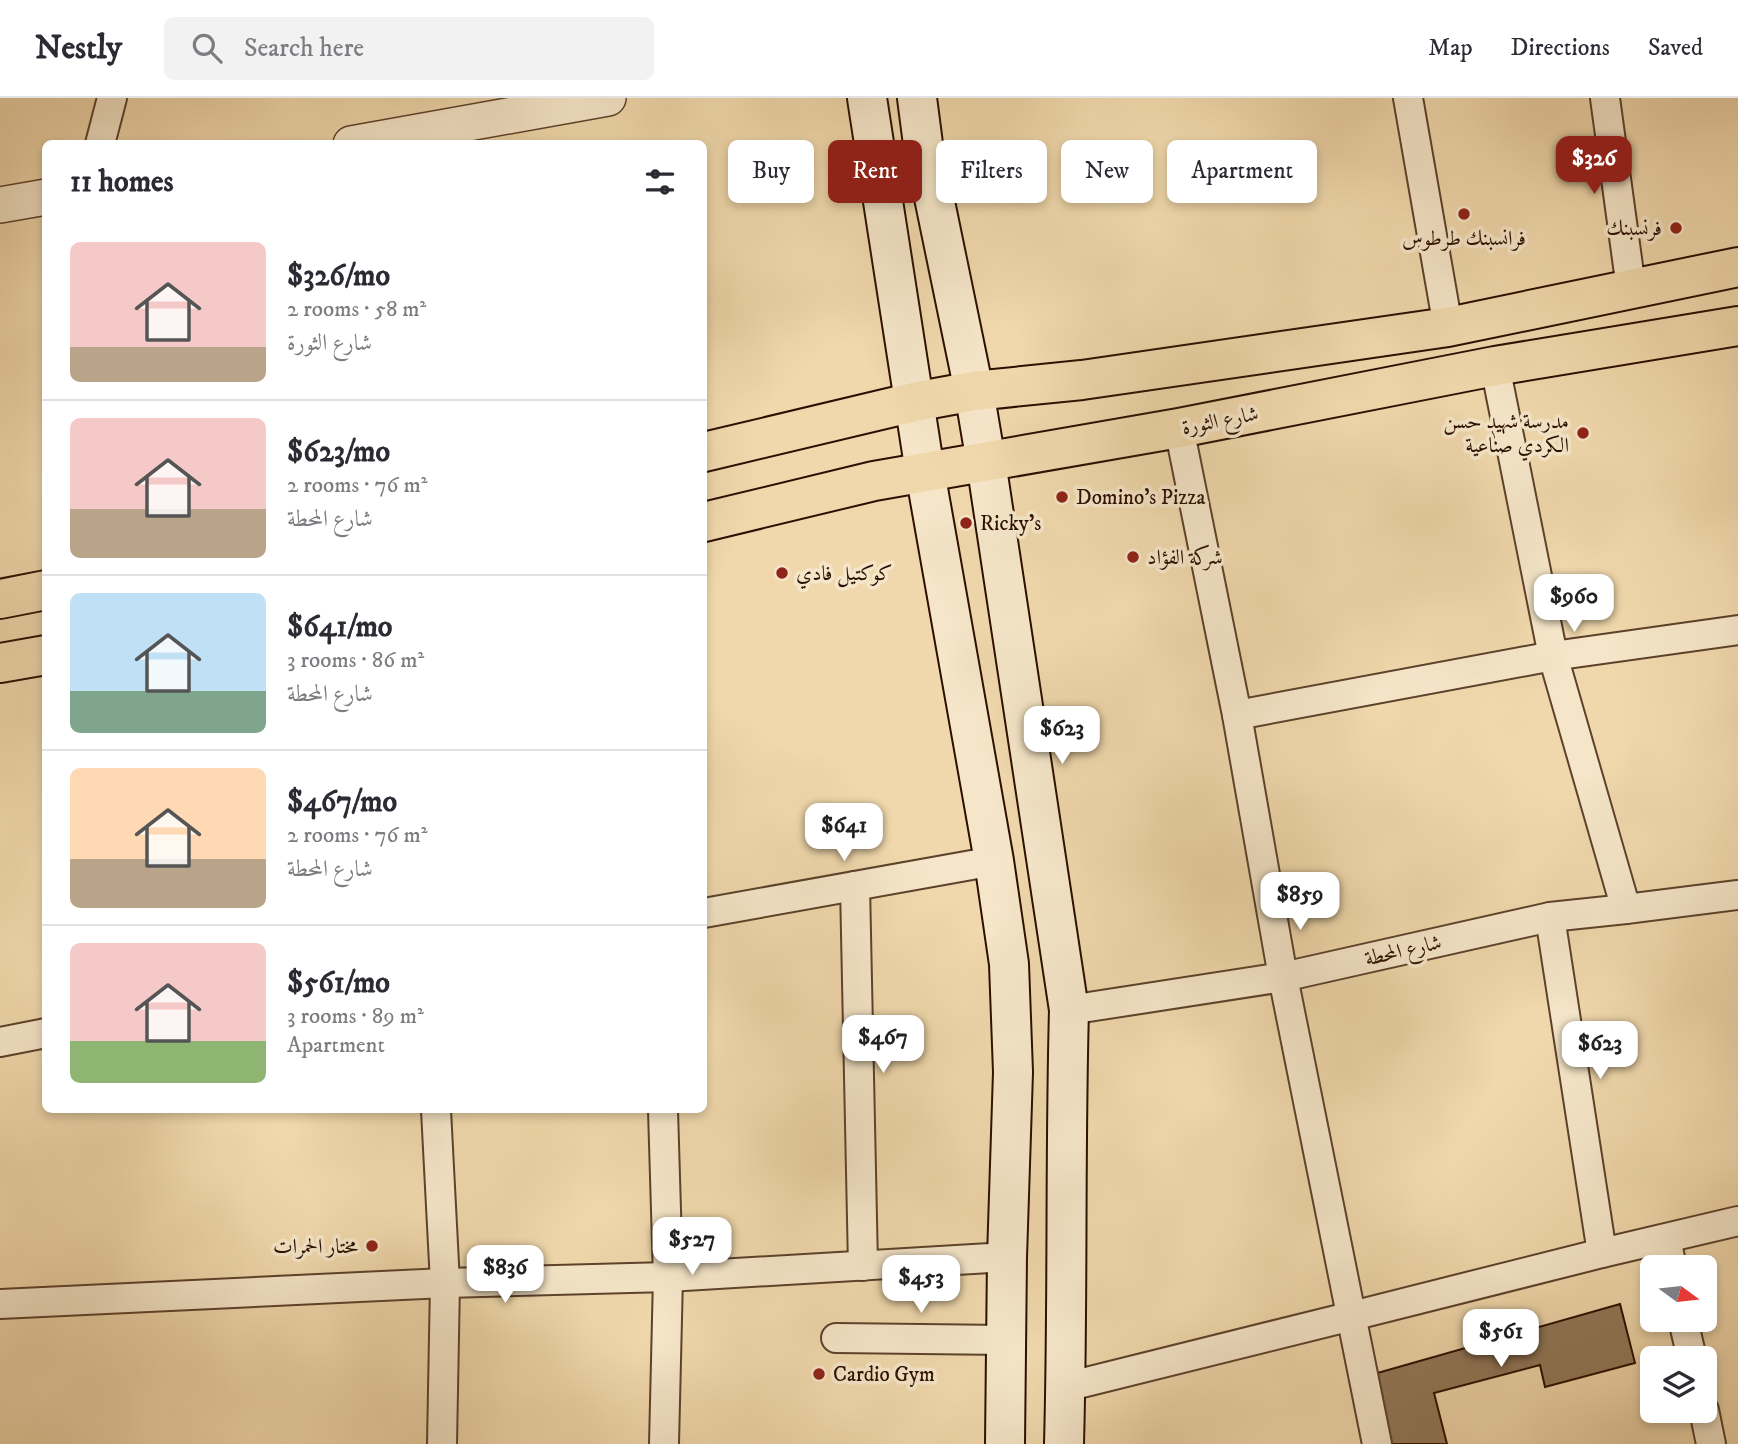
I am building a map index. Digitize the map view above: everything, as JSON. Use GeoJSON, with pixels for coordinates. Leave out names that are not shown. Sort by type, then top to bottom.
{"type":"FeatureCollection","features":[{"type":"Feature","properties":{"kind":"main road"},"geometry":{"type":"LineString","coordinates":[[867,98],[925,472],[994,861],[1009,964],[1013,1072],[1005,1444]]}},
{"type":"Feature","properties":{"kind":"main road"},"geometry":{"type":"LineString","coordinates":[[916,98],[986,462],[1069,1010],[1064,1444]]}},
{"type":"Feature","properties":{"kind":"main road"},"geometry":{"type":"LineString","coordinates":[[707,452],[914,402],[974,391],[1082,380],[1448,327],[1738,267]]}},
{"type":"Feature","properties":{"kind":"main road","name":"شارع الثورة"},"geometry":{"type":"LineString","coordinates":[[707,521],[874,481],[1179,428],[1494,366],[1738,326]]}},
{"type":"Feature","properties":{"kind":"main road"},"geometry":{"type":"LineString","coordinates":[[0,598],[42,591]]}},
{"type":"Feature","properties":{"kind":"main road"},"geometry":{"type":"LineString","coordinates":[[0,663],[42,656]]}},
{"type":"Feature","properties":{"kind":"street"},"geometry":{"type":"LineString","coordinates":[[101,140],[112,98]]}},
{"type":"Feature","properties":{"kind":"street"},"geometry":{"type":"LineString","coordinates":[[373,140],[608,98]]}},
{"type":"Feature","properties":{"kind":"street"},"geometry":{"type":"LineString","coordinates":[[1408,98],[1448,327]]}},
{"type":"Feature","properties":{"kind":"street"},"geometry":{"type":"LineString","coordinates":[[1605,98],[1631,288]]}},
{"type":"Feature","properties":{"kind":"street"},"geometry":{"type":"LineString","coordinates":[[0,205],[42,199]]}},
{"type":"Feature","properties":{"kind":"street"},"geometry":{"type":"LineString","coordinates":[[1494,366],[1553,656],[1626,909]]}},
{"type":"Feature","properties":{"kind":"street"},"geometry":{"type":"LineString","coordinates":[[1179,428],[1237,715],[1283,977],[1377,1444]]}},
{"type":"Feature","properties":{"kind":"street"},"geometry":{"type":"LineString","coordinates":[[1237,715],[1553,656],[1738,630]]}},
{"type":"Feature","properties":{"kind":"street"},"geometry":{"type":"LineString","coordinates":[[707,912],[994,861]]}},
{"type":"Feature","properties":{"kind":"street"},"geometry":{"type":"LineString","coordinates":[[855,886],[863,1266]]}},
{"type":"Feature","properties":{"kind":"street","name":"شارع المحطة"},"geometry":{"type":"LineString","coordinates":[[1069,1010],[1283,977],[1550,917],[1738,895]]}},
{"type":"Feature","properties":{"kind":"street"},"geometry":{"type":"LineString","coordinates":[[1550,917],[1602,1253]]}},
{"type":"Feature","properties":{"kind":"street"},"geometry":{"type":"LineString","coordinates":[[0,1042],[42,1034]]}},
{"type":"Feature","properties":{"kind":"street"},"geometry":{"type":"LineString","coordinates":[[436,1113],[444,1283],[442,1444]]}},
{"type":"Feature","properties":{"kind":"street"},"geometry":{"type":"LineString","coordinates":[[663,1113],[668,1276],[664,1444]]}},
{"type":"Feature","properties":{"kind":"street"},"geometry":{"type":"LineString","coordinates":[[1066,1387],[1738,1221]]}},
{"type":"Feature","properties":{"kind":"street"},"geometry":{"type":"LineString","coordinates":[[1665,1239],[1669,1255]]}},
{"type":"Feature","properties":{"kind":"street"},"geometry":{"type":"LineString","coordinates":[[0,1304],[444,1283],[668,1276],[1007,1257]]}},
{"type":"Feature","properties":{"kind":"street"},"geometry":{"type":"LineString","coordinates":[[836,1338],[1006,1340]]}},
{"type":"Feature","properties":{"kind":"street"},"geometry":{"type":"LineString","coordinates":[[1707,1423],[1711,1444]]}},
{"type":"Feature","properties":{"kind":"building"},"geometry":{"type":"Polygon","coordinates":[[[1620,1304],[1635,1363],[1545,1387],[1540,1365],[1434,1393],[1447,1444],[1392,1444],[1374,1374],[1620,1304]]]}},
{"type":"Feature","properties":{"kind":"place","name":"فرانسبنك طرطوس"},"geometry":{"type":"Point","coordinates":[1464,214]}},
{"type":"Feature","properties":{"kind":"place","name":"فرنسبنك"},"geometry":{"type":"Point","coordinates":[1676,228]}},
{"type":"Feature","properties":{"kind":"place","name":"مدرسة شهيد حسن الكردي صناعية"},"geometry":{"type":"Point","coordinates":[1583,433]}},
{"type":"Feature","properties":{"kind":"place","name":"Domino's Pizza"},"geometry":{"type":"Point","coordinates":[1062,497]}},
{"type":"Feature","properties":{"kind":"place","name":"Ricky’s"},"geometry":{"type":"Point","coordinates":[966,523]}},
{"type":"Feature","properties":{"kind":"place","name":"شركة الفؤاد"},"geometry":{"type":"Point","coordinates":[1133,557]}},
{"type":"Feature","properties":{"kind":"place","name":"كوكتيل فادي"},"geometry":{"type":"Point","coordinates":[782,573]}},
{"type":"Feature","properties":{"kind":"place","name":"مختار الحمرات"},"geometry":{"type":"Point","coordinates":[372,1246]}},
{"type":"Feature","properties":{"kind":"place","name":"Cardio Gym"},"geometry":{"type":"Point","coordinates":[819,1374]}}]}
